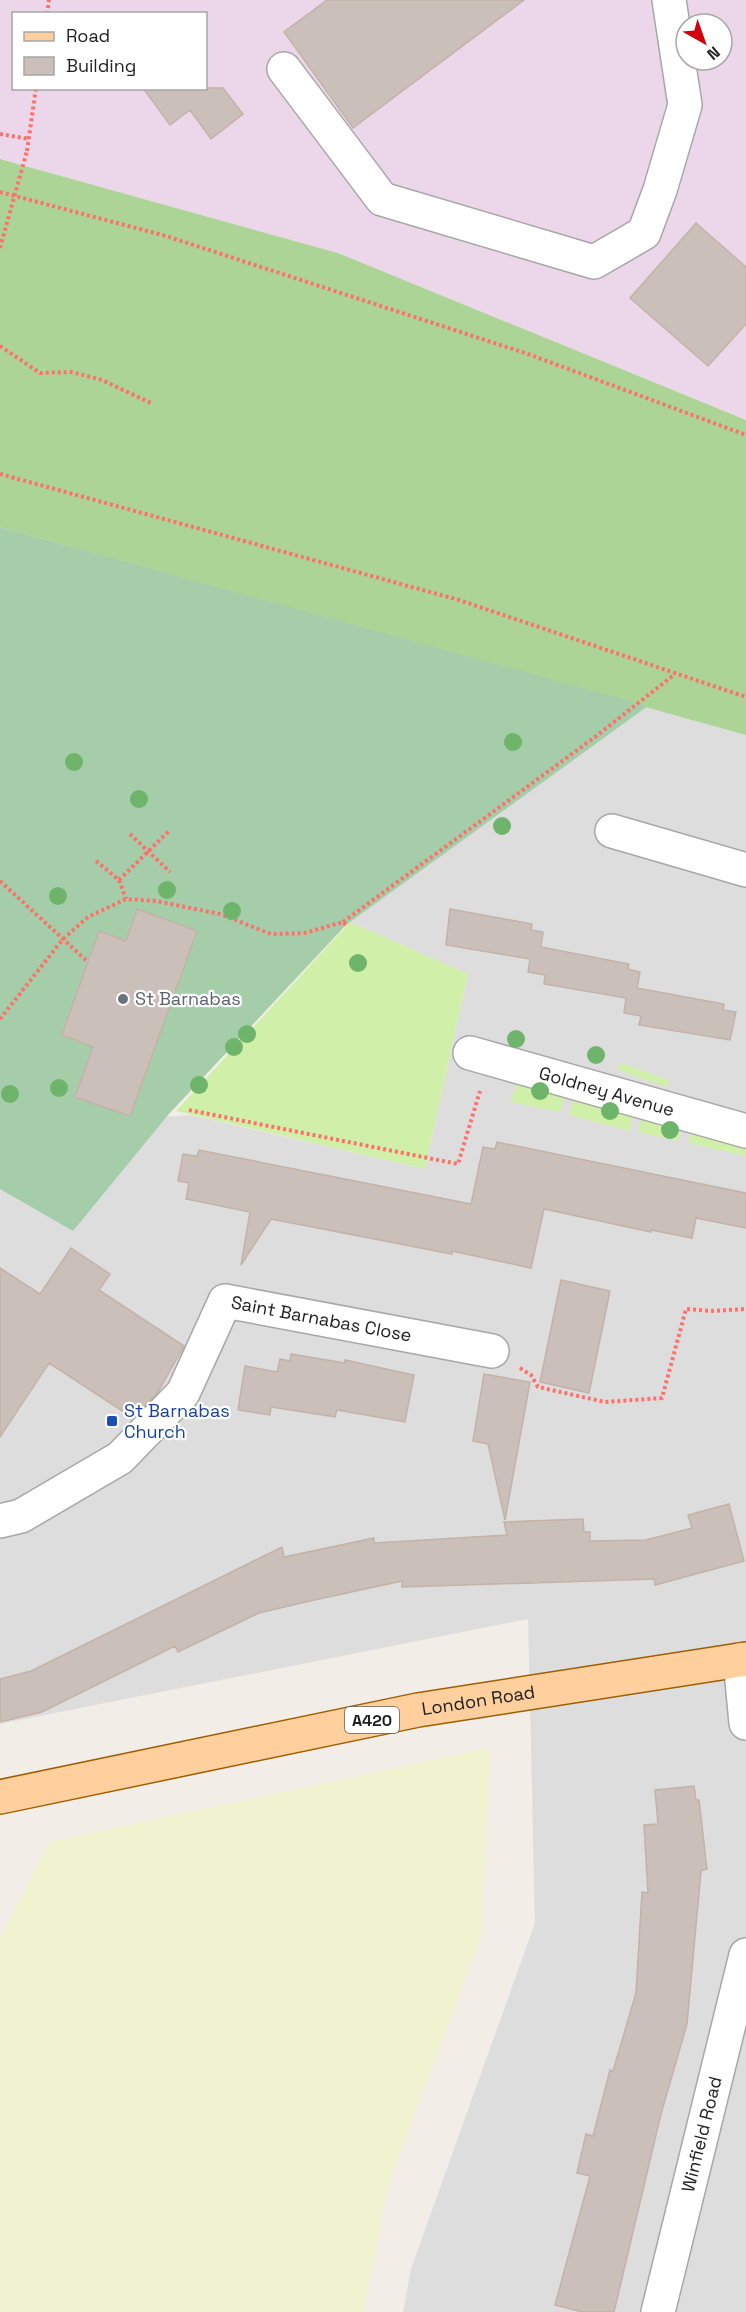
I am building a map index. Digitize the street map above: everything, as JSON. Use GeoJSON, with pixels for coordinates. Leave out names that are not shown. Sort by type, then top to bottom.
{"type":"FeatureCollection","features":[{"type":"Feature","properties":{"kind":"main road","name":"London Road"},"geometry":{"type":"LineString","coordinates":[[0,1797],[418,1710],[743,1659]]}},
{"type":"Feature","properties":{"kind":"street"},"geometry":{"type":"LineString","coordinates":[[284,69],[382,199],[594,262],[644,233],[660,190],[685,105],[669,0]]}},
{"type":"Feature","properties":{"kind":"street"},"geometry":{"type":"LineString","coordinates":[[612,831],[746,870]]}},
{"type":"Feature","properties":{"kind":"street","name":"Goldney Avenue"},"geometry":{"type":"LineString","coordinates":[[480,1056],[746,1131]]}},
{"type":"Feature","properties":{"kind":"street","name":"Saint Barnabas Close"},"geometry":{"type":"LineString","coordinates":[[0,1521],[21,1516],[120,1458],[183,1393],[225,1300],[492,1351]]}},
{"type":"Feature","properties":{"kind":"street"},"geometry":{"type":"LineString","coordinates":[[743,1659],[746,1723]]}},
{"type":"Feature","properties":{"kind":"street","name":"Winfield Road"},"geometry":{"type":"LineString","coordinates":[[658,2312],[746,1955]]}},
{"type":"Feature","properties":{"kind":"path"},"geometry":{"type":"LineString","coordinates":[[0,248],[27,151],[36,90]]}},
{"type":"Feature","properties":{"kind":"path"},"geometry":{"type":"LineString","coordinates":[[0,134],[28,139]]}},
{"type":"Feature","properties":{"kind":"path"},"geometry":{"type":"LineString","coordinates":[[0,192],[166,236],[517,350],[746,435]]}},
{"type":"Feature","properties":{"kind":"path"},"geometry":{"type":"LineString","coordinates":[[0,346],[40,373],[71,372],[102,380],[153,405]]}},
{"type":"Feature","properties":{"kind":"path"},"geometry":{"type":"LineString","coordinates":[[0,474],[459,600],[746,697]]}},
{"type":"Feature","properties":{"kind":"path"},"geometry":{"type":"LineString","coordinates":[[0,1019],[63,939],[88,917],[126,899],[220,914],[271,934],[305,933],[344,923],[595,737],[676,674]]}},
{"type":"Feature","properties":{"kind":"path"},"geometry":{"type":"LineString","coordinates":[[119,880],[170,830]]}},
{"type":"Feature","properties":{"kind":"path"},"geometry":{"type":"LineString","coordinates":[[130,834],[170,872]]}},
{"type":"Feature","properties":{"kind":"path"},"geometry":{"type":"LineString","coordinates":[[96,861],[119,880],[126,899]]}},
{"type":"Feature","properties":{"kind":"path"},"geometry":{"type":"LineString","coordinates":[[0,881],[88,962]]}},
{"type":"Feature","properties":{"kind":"path"},"geometry":{"type":"LineString","coordinates":[[189,1110],[458,1164],[480,1056]]}},
{"type":"Feature","properties":{"kind":"path"},"geometry":{"type":"LineString","coordinates":[[492,1351],[531,1375],[538,1387],[606,1401],[662,1398],[686,1308],[711,1311],[746,1310]]}},
{"type":"Feature","properties":{"kind":"shaded area"},"geometry":{"type":"Polygon","coordinates":[[[0,0],[746,0],[746,420],[338,253],[0,159],[0,0]]]}},
{"type":"Feature","properties":{"kind":"shaded area"},"geometry":{"type":"Polygon","coordinates":[[[648,706],[746,735],[746,2312],[403,2312],[411,2269],[535,1923],[528,1619],[0,1724],[0,1129],[190,1115],[425,1169],[468,974],[350,922],[648,706]]]}},
{"type":"Feature","properties":{"kind":"green space"},"geometry":{"type":"Polygon","coordinates":[[[0,159],[338,253],[746,420],[746,735],[0,527],[0,159]]]}},
{"type":"Feature","properties":{"kind":"green space"},"geometry":{"type":"Polygon","coordinates":[[[0,527],[648,706],[346,925],[168,1115],[73,1231],[0,1189],[0,527]]]}},
{"type":"Feature","properties":{"kind":"green space"},"geometry":{"type":"Polygon","coordinates":[[[350,922],[468,974],[425,1169],[176,1111],[350,922]]]}},
{"type":"Feature","properties":{"kind":"green space"},"geometry":{"type":"Polygon","coordinates":[[[621,1063],[669,1080],[666,1087],[618,1070],[621,1063]]]}},
{"type":"Feature","properties":{"kind":"green space"},"geometry":{"type":"Polygon","coordinates":[[[519,1077],[568,1086],[560,1112],[511,1102],[519,1077]]]}},
{"type":"Feature","properties":{"kind":"green space"},"geometry":{"type":"Polygon","coordinates":[[[576,1090],[634,1109],[630,1131],[569,1115],[576,1090]]]}},
{"type":"Feature","properties":{"kind":"green space"},"geometry":{"type":"Polygon","coordinates":[[[644,1111],[682,1124],[678,1141],[638,1132],[644,1111]]]}},
{"type":"Feature","properties":{"kind":"green space"},"geometry":{"type":"Polygon","coordinates":[[[693,1127],[746,1144],[746,1156],[688,1143],[693,1127]]]}},
{"type":"Feature","properties":{"kind":"green space"},"geometry":{"type":"Polygon","coordinates":[[[490,1748],[481,1937],[388,2185],[364,2312],[0,2312],[0,1939],[49,1842],[490,1748]]]}},
{"type":"Feature","properties":{"kind":"building"},"geometry":{"type":"Polygon","coordinates":[[[327,0],[524,0],[353,128],[284,32],[327,0]]]}},
{"type":"Feature","properties":{"kind":"building"},"geometry":{"type":"Polygon","coordinates":[[[223,88],[243,114],[211,139],[190,110],[170,125],[144,90],[223,88]]]}},
{"type":"Feature","properties":{"kind":"building"},"geometry":{"type":"Polygon","coordinates":[[[696,223],[746,267],[746,324],[708,366],[630,298],[696,223]]]}},
{"type":"Feature","properties":{"kind":"building","name":"St Barnabas"},"geometry":{"type":"Polygon","coordinates":[[[137,909],[197,931],[130,1116],[75,1097],[93,1047],[62,1035],[99,931],[126,941],[137,909]]]}},
{"type":"Feature","properties":{"kind":"building"},"geometry":{"type":"Polygon","coordinates":[[[450,909],[532,924],[531,930],[543,932],[541,947],[629,964],[628,969],[640,972],[637,988],[724,1004],[723,1010],[736,1012],[730,1040],[639,1025],[641,1016],[624,1013],[626,998],[544,984],[545,975],[528,972],[530,959],[446,945],[450,909]]]}},
{"type":"Feature","properties":{"kind":"building"},"geometry":{"type":"Polygon","coordinates":[[[497,1142],[746,1193],[746,1228],[696,1218],[692,1238],[651,1230],[651,1232],[544,1209],[531,1268],[452,1251],[452,1254],[271,1219],[241,1265],[250,1212],[186,1199],[189,1183],[178,1181],[183,1154],[197,1156],[199,1150],[471,1204],[483,1147],[495,1149],[497,1142]]]}},
{"type":"Feature","properties":{"kind":"building"},"geometry":{"type":"Polygon","coordinates":[[[71,1248],[110,1274],[99,1290],[184,1346],[158,1392],[133,1418],[49,1363],[0,1437],[0,1268],[40,1294],[71,1248]]]}},
{"type":"Feature","properties":{"kind":"building"},"geometry":{"type":"Polygon","coordinates":[[[561,1280],[610,1291],[589,1393],[540,1382],[561,1280]]]}},
{"type":"Feature","properties":{"kind":"building"},"geometry":{"type":"Polygon","coordinates":[[[291,1354],[345,1363],[345,1360],[414,1375],[405,1422],[337,1410],[335,1417],[271,1407],[270,1415],[238,1410],[245,1366],[277,1372],[280,1359],[290,1361],[291,1354]]]}},
{"type":"Feature","properties":{"kind":"building"},"geometry":{"type":"Polygon","coordinates":[[[484,1374],[530,1382],[505,1520],[488,1444],[473,1441],[484,1374]]]}},
{"type":"Feature","properties":{"kind":"building"},"geometry":{"type":"Polygon","coordinates":[[[729,1504],[744,1561],[655,1585],[654,1579],[402,1587],[402,1581],[259,1613],[178,1652],[175,1646],[42,1712],[0,1722],[0,1679],[31,1671],[282,1547],[284,1557],[374,1538],[374,1543],[507,1535],[504,1522],[583,1519],[584,1532],[590,1532],[590,1541],[646,1540],[692,1528],[688,1515],[729,1504]]]}},
{"type":"Feature","properties":{"kind":"building"},"geometry":{"type":"Polygon","coordinates":[[[694,1786],[696,1800],[699,1800],[707,1869],[701,1871],[687,2024],[661,2114],[614,2312],[582,2312],[555,2305],[590,2176],[577,2173],[586,2134],[593,2136],[610,2070],[613,2071],[636,1993],[642,1892],[648,1893],[644,1825],[658,1824],[655,1790],[694,1786]]]}},
{"type":"Feature","properties":{"kind":"place","name":"St Barnabas"},"geometry":{"type":"Point","coordinates":[123,999]}},
{"type":"Feature","properties":{"kind":"place","name":"St Barnabas Church"},"geometry":{"type":"Point","coordinates":[112,1421]}}]}
